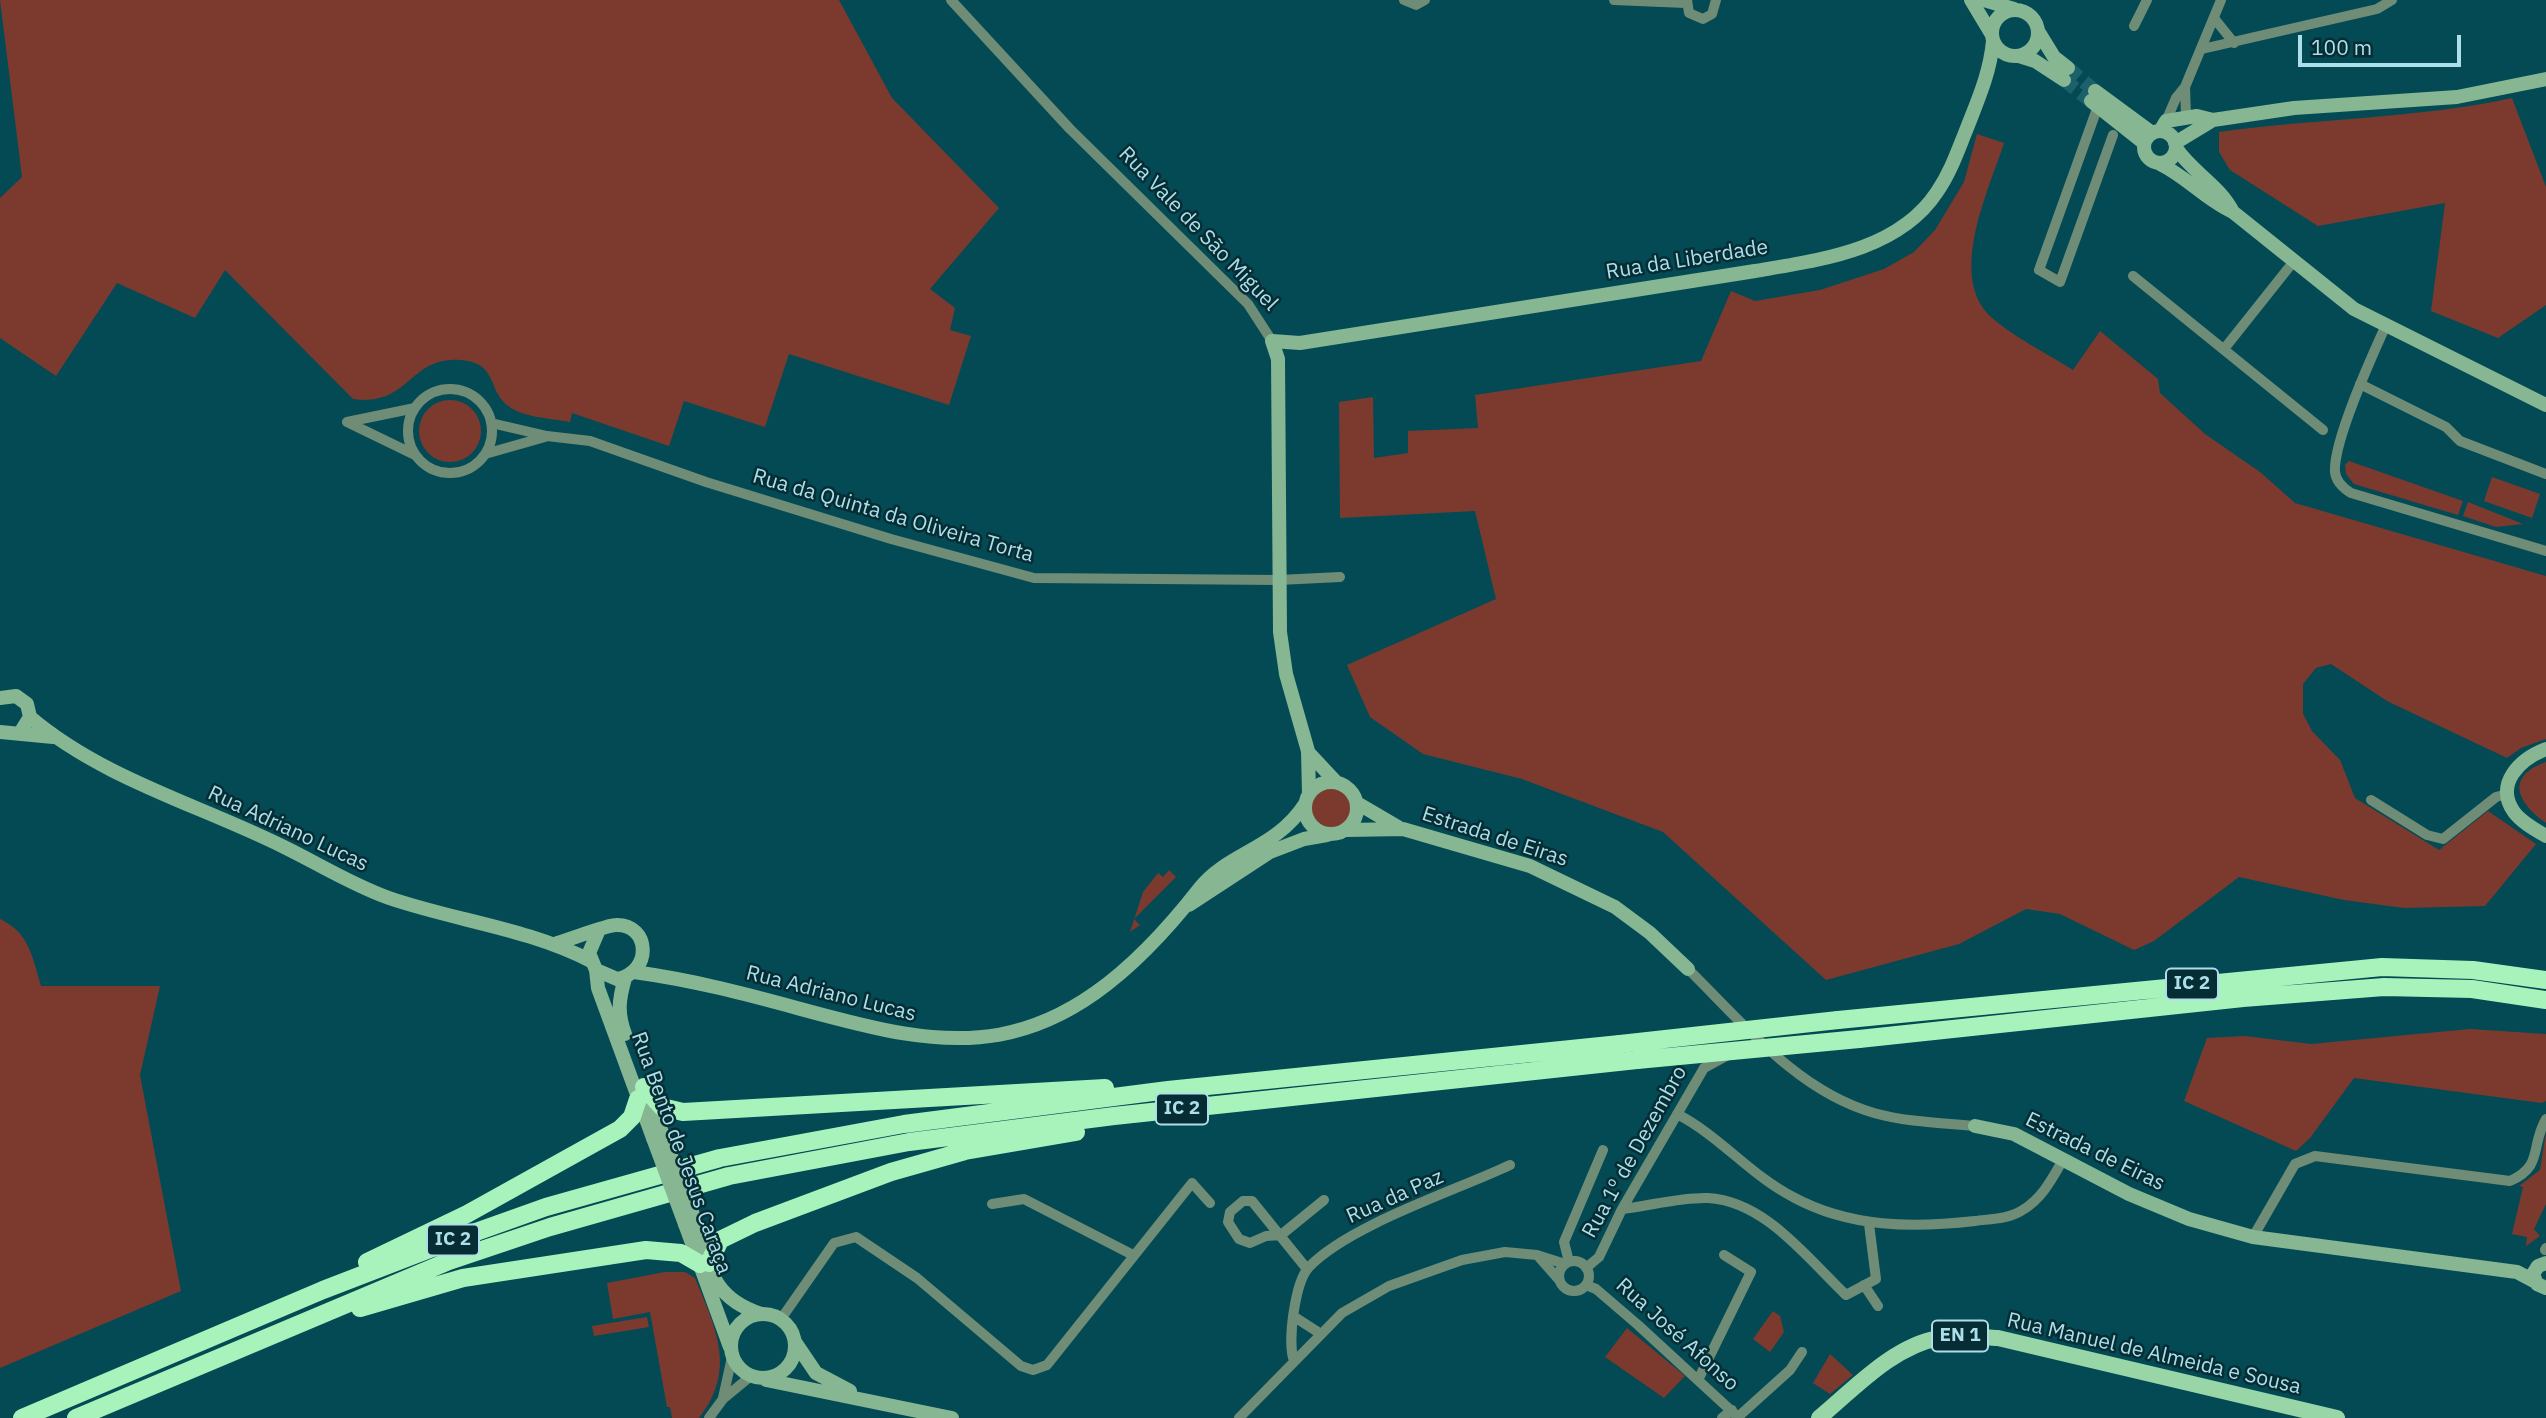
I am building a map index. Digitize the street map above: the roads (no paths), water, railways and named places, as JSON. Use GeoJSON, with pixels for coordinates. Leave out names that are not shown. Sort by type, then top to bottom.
{"type":"FeatureCollection","features":[{"type":"Feature","properties":{"kind":"highway","name":"IC 2"},"geometry":{"type":"LineString","coordinates":[[22,1418],[323,1290],[546,1208],[720,1158],[904,1124],[1168,1090],[2382,967],[2473,970],[2546,980]]}},
{"type":"Feature","properties":{"kind":"highway","name":"IC 2"},"geometry":{"type":"LineString","coordinates":[[76,1418],[449,1261],[537,1231],[729,1176],[909,1142],[1637,1060],[2336,990],[2472,989],[2546,1000]]}},
{"type":"Feature","properties":{"kind":"highway"},"geometry":{"type":"LineString","coordinates":[[323,1290],[370,1260],[467,1214],[620,1129],[632,1117],[641,1093],[662,1107],[683,1112],[1095,1088],[1168,1090]]}},
{"type":"Feature","properties":{"kind":"highway"},"geometry":{"type":"LineString","coordinates":[[315,1317],[375,1305],[463,1278],[598,1256],[663,1249],[681,1252],[705,1264],[720,1240],[755,1223],[891,1172],[965,1151],[1087,1130],[1170,1111]]}},
{"type":"Feature","properties":{"kind":"main road","name":"Rua Manuel de Almeida e Sousa"},"geometry":{"type":"LineString","coordinates":[[1819,1418],[1885,1364],[1908,1349],[1940,1337],[1968,1336],[1998,1338],[2337,1418]]}},
{"type":"Feature","properties":{"kind":"street","name":"Rua Vale de São Miguel"},"geometry":{"type":"LineString","coordinates":[[951,0],[1070,129],[1248,304],[1272,341],[1278,359],[1279,580],[1286,674],[1307,751],[1307,799]]}},
{"type":"Feature","properties":{"kind":"street"},"geometry":{"type":"LineString","coordinates":[[1404,0],[1416,5],[1425,0]]}},
{"type":"Feature","properties":{"kind":"street"},"geometry":{"type":"LineString","coordinates":[[1614,0],[1686,1],[1693,16],[1703,19],[1713,14],[1716,0]]}},
{"type":"Feature","properties":{"kind":"street"},"geometry":{"type":"LineString","coordinates":[[1971,0],[2000,51],[2066,74],[2038,32],[2033,18],[1984,0]]}},
{"type":"Feature","properties":{"kind":"street"},"geometry":{"type":"LineString","coordinates":[[2134,26],[2147,0]]}},
{"type":"Feature","properties":{"kind":"street"},"geometry":{"type":"LineString","coordinates":[[2202,49],[2377,9],[2392,0]]}},
{"type":"Feature","properties":{"kind":"street"},"geometry":{"type":"LineString","coordinates":[[2219,2],[2185,87],[2155,132],[2146,157],[2181,174],[2218,205],[2234,212],[2354,309],[2546,405]]}},
{"type":"Feature","properties":{"kind":"street"},"geometry":{"type":"LineString","coordinates":[[1992,38],[1995,21],[2014,9]]}},
{"type":"Feature","properties":{"kind":"street"},"geometry":{"type":"LineString","coordinates":[[2214,18],[2234,43]]}},
{"type":"Feature","properties":{"kind":"street"},"geometry":{"type":"LineString","coordinates":[[2016,56],[2034,47],[2038,32]]}},
{"type":"Feature","properties":{"kind":"street","name":"Rua da Liberdade"},"geometry":{"type":"LineString","coordinates":[[1272,341],[1300,343],[1817,260],[1876,241],[1912,219],[1937,193],[1950,171],[1988,76],[1992,38]]}},
{"type":"Feature","properties":{"kind":"street","name":"Rua da Liberdade"},"geometry":{"type":"LineString","coordinates":[[1988,76],[2016,56]]}},
{"type":"Feature","properties":{"kind":"street"},"geometry":{"type":"LineString","coordinates":[[2155,132],[2186,117],[2213,120],[2294,108],[2457,97],[2546,79]]}},
{"type":"Feature","properties":{"kind":"street"},"geometry":{"type":"LineString","coordinates":[[2185,87],[2186,117]]}},
{"type":"Feature","properties":{"kind":"street"},"geometry":{"type":"LineString","coordinates":[[2113,135],[2060,282],[2039,270],[2095,100],[2155,132],[2169,134],[2188,165],[2224,194],[2234,212]]}},
{"type":"Feature","properties":{"kind":"street"},"geometry":{"type":"LineString","coordinates":[[2160,164],[2173,157],[2176,146],[2213,120]]}},
{"type":"Feature","properties":{"kind":"street"},"geometry":{"type":"LineString","coordinates":[[2224,349],[2294,261]]}},
{"type":"Feature","properties":{"kind":"street"},"geometry":{"type":"LineString","coordinates":[[2133,276],[2323,430]]}},
{"type":"Feature","properties":{"kind":"street"},"geometry":{"type":"LineString","coordinates":[[2386,325],[2360,384],[2335,473],[2341,486],[2351,493],[2546,551]]}},
{"type":"Feature","properties":{"kind":"street","name":"Rua da Liberdade"},"geometry":{"type":"LineString","coordinates":[[1278,359],[1300,343]]}},
{"type":"Feature","properties":{"kind":"street"},"geometry":{"type":"LineString","coordinates":[[2360,384],[2446,428],[2460,441],[2546,474]]}},
{"type":"Feature","properties":{"kind":"street"},"geometry":{"type":"LineString","coordinates":[[458,390],[479,401],[491,423],[491,439],[485,454],[473,466],[450,473],[434,470],[415,455],[347,422],[415,408],[434,393],[458,390]]}},
{"type":"Feature","properties":{"kind":"street"},"geometry":{"type":"LineString","coordinates":[[415,408],[408,431],[415,455]]}},
{"type":"Feature","properties":{"kind":"street","name":"Rua da Quinta da Oliveira Torta"},"geometry":{"type":"LineString","coordinates":[[491,423],[547,436],[590,441],[706,482],[1034,578],[1279,580],[1340,577]]}},
{"type":"Feature","properties":{"kind":"street","name":"Rua da Quinta da Oliveira Torta"},"geometry":{"type":"LineString","coordinates":[[485,454],[547,436]]}},
{"type":"Feature","properties":{"kind":"street","name":"Rua Adriano Lucas"},"geometry":{"type":"LineString","coordinates":[[0,698],[10,695],[22,699],[30,717],[53,737],[163,796],[285,847],[352,883],[390,898],[557,943],[609,978],[630,975],[673,976],[896,1034],[950,1040],[1002,1036],[1032,1028],[1083,1003],[1116,978],[1188,906],[1270,852],[1296,842],[1327,835]]}},
{"type":"Feature","properties":{"kind":"street"},"geometry":{"type":"LineString","coordinates":[[20,733],[30,717]]}},
{"type":"Feature","properties":{"kind":"street","name":"Rua Adriano Lucas"},"geometry":{"type":"LineString","coordinates":[[0,732],[8,735],[20,733],[53,737]]}},
{"type":"Feature","properties":{"kind":"street"},"geometry":{"type":"LineString","coordinates":[[2546,749],[2530,755],[2515,768],[2508,779],[2507,794],[2515,813],[2546,836]]}},
{"type":"Feature","properties":{"kind":"street","name":"Rua Vale de São Miguel"},"geometry":{"type":"LineString","coordinates":[[1307,751],[1336,782]]}},
{"type":"Feature","properties":{"kind":"street"},"geometry":{"type":"LineString","coordinates":[[1336,782],[1350,789],[1357,803],[1356,818],[1347,830],[1327,835],[1312,827],[1305,812],[1307,799],[1320,784],[1336,782]]}},
{"type":"Feature","properties":{"kind":"street"},"geometry":{"type":"LineString","coordinates":[[2371,800],[2427,835],[2443,839],[2496,797],[2507,794]]}},
{"type":"Feature","properties":{"kind":"street","name":"Rua Adriano Lucas"},"geometry":{"type":"LineString","coordinates":[[1188,906],[1200,887],[1226,866],[1284,832],[1307,799]]}},
{"type":"Feature","properties":{"kind":"street","name":"Estrada de Eiras"},"geometry":{"type":"LineString","coordinates":[[1357,803],[1402,829],[1530,866],[1615,907],[1650,933],[1789,1067],[1853,1105],[1891,1117],[1975,1126],[2014,1134],[2153,1204],[2189,1219],[2253,1237],[2541,1275]]}},
{"type":"Feature","properties":{"kind":"street","name":"Estrada de Eiras"},"geometry":{"type":"LineString","coordinates":[[1347,830],[1402,829]]}},
{"type":"Feature","properties":{"kind":"street","name":"Rua Adriano Lucas"},"geometry":{"type":"LineString","coordinates":[[557,943],[598,932],[607,926],[624,926],[638,935],[643,953],[673,976]]}},
{"type":"Feature","properties":{"kind":"street"},"geometry":{"type":"LineString","coordinates":[[593,965],[590,945],[598,932]]}},
{"type":"Feature","properties":{"kind":"street"},"geometry":{"type":"LineString","coordinates":[[630,975],[643,953]]}},
{"type":"Feature","properties":{"kind":"street","name":"Rua Bento de Jesus Caraça"},"geometry":{"type":"LineString","coordinates":[[593,965],[598,988],[690,1222],[732,1353]]}},
{"type":"Feature","properties":{"kind":"street","name":"Rua Bento de Jesus Caraça"},"geometry":{"type":"LineString","coordinates":[[630,975],[619,998],[618,1016],[641,1093]]}},
{"type":"Feature","properties":{"kind":"street","name":"Rua 1º de Dezembro"},"geometry":{"type":"LineString","coordinates":[[1586,1268],[1599,1257],[1622,1209],[1704,1068],[1757,1038]]}},
{"type":"Feature","properties":{"kind":"street"},"geometry":{"type":"LineString","coordinates":[[1677,1114],[1703,1127],[1764,1178],[1792,1197],[1869,1224],[1926,1226],[2019,1213],[2044,1192],[2064,1158]]}},
{"type":"Feature","properties":{"kind":"street"},"geometry":{"type":"LineString","coordinates":[[2253,1237],[2295,1164],[2315,1156],[2510,1181],[2526,1174],[2535,1161],[2539,1130],[2546,1119]]}},
{"type":"Feature","properties":{"kind":"street"},"geometry":{"type":"LineString","coordinates":[[1560,1281],[1559,1275],[1567,1263],[1564,1242],[1603,1150]]}},
{"type":"Feature","properties":{"kind":"street","name":"Rua da Paz"},"geometry":{"type":"LineString","coordinates":[[1307,1269],[1359,1231],[1510,1165]]}},
{"type":"Feature","properties":{"kind":"street"},"geometry":{"type":"LineString","coordinates":[[781,1319],[834,1243],[856,1237],[916,1278],[1021,1366],[1033,1370],[1047,1365],[1192,1183],[1210,1203]]}},
{"type":"Feature","properties":{"kind":"street"},"geometry":{"type":"LineString","coordinates":[[1622,1209],[1707,1198],[1735,1202],[1755,1211],[1846,1295],[1876,1279],[1869,1224]]}},
{"type":"Feature","properties":{"kind":"street"},"geometry":{"type":"LineString","coordinates":[[992,1204],[1024,1199],[1133,1255]]}},
{"type":"Feature","properties":{"kind":"street"},"geometry":{"type":"LineString","coordinates":[[1294,1361],[1289,1346],[1293,1316],[1307,1269],[1281,1235],[1252,1201],[1243,1201],[1230,1212],[1228,1222],[1239,1239],[1251,1243],[1266,1236],[1281,1235],[1324,1200]]}},
{"type":"Feature","properties":{"kind":"street"},"geometry":{"type":"LineString","coordinates":[[1239,1418],[1342,1313],[1389,1286],[1462,1260],[1505,1252],[1537,1255],[1567,1263],[1579,1262],[1586,1268],[1586,1285],[1572,1291],[1537,1255]]}},
{"type":"Feature","properties":{"kind":"street"},"geometry":{"type":"LineString","coordinates":[[1699,1378],[1751,1272],[1724,1255]]}},
{"type":"Feature","properties":{"kind":"street","name":"Rua Bento de Jesus Caraça"},"geometry":{"type":"LineString","coordinates":[[705,1264],[724,1294],[736,1306],[761,1314]]}},
{"type":"Feature","properties":{"kind":"street","name":"Rua José Afonso"},"geometry":{"type":"LineString","coordinates":[[1586,1285],[1596,1289],[1699,1378],[1736,1415]]}},
{"type":"Feature","properties":{"kind":"street"},"geometry":{"type":"LineString","coordinates":[[1864,1285],[1878,1306]]}},
{"type":"Feature","properties":{"kind":"street"},"geometry":{"type":"LineString","coordinates":[[723,1399],[735,1329],[751,1316],[761,1314],[781,1319],[793,1333],[795,1342],[816,1373],[863,1398]]}},
{"type":"Feature","properties":{"kind":"street"},"geometry":{"type":"LineString","coordinates":[[1293,1316],[1321,1334]]}},
{"type":"Feature","properties":{"kind":"street"},"geometry":{"type":"LineString","coordinates":[[709,1418],[723,1399],[756,1378],[773,1377],[790,1364],[795,1342]]}},
{"type":"Feature","properties":{"kind":"street"},"geometry":{"type":"LineString","coordinates":[[1722,1418],[1736,1415],[1790,1370],[1802,1352]]}},
{"type":"Feature","properties":{"kind":"street"},"geometry":{"type":"LineString","coordinates":[[732,1353],[739,1369],[756,1378],[952,1418]]}},
{"type":"Feature","properties":{"kind":"tunnel"},"geometry":{"type":"LineString","coordinates":[[2068,68],[2095,91]]}},
{"type":"Feature","properties":{"kind":"tunnel"},"geometry":{"type":"LineString","coordinates":[[2064,80],[2091,101]]}}]}
